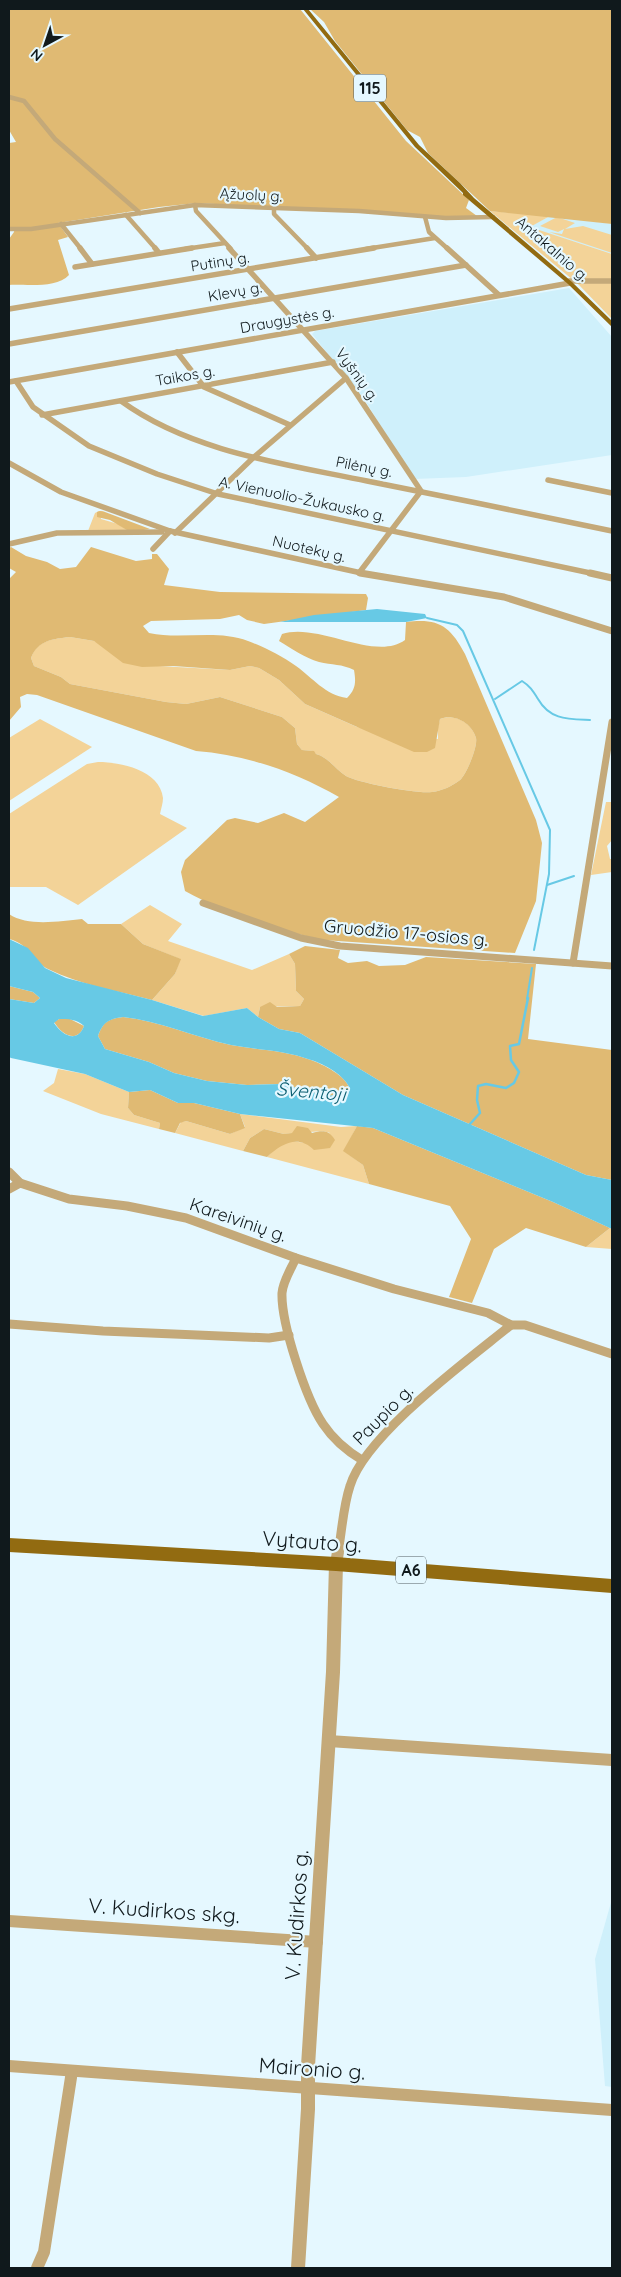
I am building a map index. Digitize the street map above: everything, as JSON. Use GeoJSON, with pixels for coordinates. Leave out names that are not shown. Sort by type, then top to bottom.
{"type":"FeatureCollection","features":[{"type":"Feature","properties":{"kind":"main road","name":"Antakalnio g."},"geometry":{"type":"LineString","coordinates":[[305,9],[417,146],[437,166],[450,183],[471,198],[569,282],[612,325]]}},
{"type":"Feature","properties":{"kind":"main road","name":"Vytauto g."},"geometry":{"type":"LineString","coordinates":[[9,1546],[336,1564],[612,1586]]}},
{"type":"Feature","properties":{"kind":"street"},"geometry":{"type":"LineString","coordinates":[[9,97],[24,101],[55,139],[140,212]]}},
{"type":"Feature","properties":{"kind":"street","name":"Ąžuolų g."},"geometry":{"type":"LineString","coordinates":[[11,229],[61,224],[195,205],[359,211],[425,217],[493,217]]}},
{"type":"Feature","properties":{"kind":"street","name":"Vyšnių g."},"geometry":{"type":"LineString","coordinates":[[195,205],[196,211],[305,330],[346,378],[420,491]]}},
{"type":"Feature","properties":{"kind":"street"},"geometry":{"type":"LineString","coordinates":[[274,209],[274,214],[316,258]]}},
{"type":"Feature","properties":{"kind":"street"},"geometry":{"type":"LineString","coordinates":[[126,215],[159,253]]}},
{"type":"Feature","properties":{"kind":"street"},"geometry":{"type":"LineString","coordinates":[[425,217],[427,229],[435,238],[499,295]]}},
{"type":"Feature","properties":{"kind":"street"},"geometry":{"type":"LineString","coordinates":[[61,224],[92,264]]}},
{"type":"Feature","properties":{"kind":"street"},"geometry":{"type":"LineString","coordinates":[[9,236],[11,229]]}},
{"type":"Feature","properties":{"kind":"street","name":"Putinų g."},"geometry":{"type":"LineString","coordinates":[[9,310],[435,238]]}},
{"type":"Feature","properties":{"kind":"street"},"geometry":{"type":"LineString","coordinates":[[75,267],[224,243]]}},
{"type":"Feature","properties":{"kind":"street","name":"Klevų g."},"geometry":{"type":"LineString","coordinates":[[9,344],[466,265]]}},
{"type":"Feature","properties":{"kind":"street","name":"Draugystės g."},"geometry":{"type":"LineString","coordinates":[[11,381],[569,282],[612,281]]}},
{"type":"Feature","properties":{"kind":"street"},"geometry":{"type":"LineString","coordinates":[[177,352],[203,386],[290,425]]}},
{"type":"Feature","properties":{"kind":"street","name":"Taikos g."},"geometry":{"type":"LineString","coordinates":[[42,415],[333,362]]}},
{"type":"Feature","properties":{"kind":"street"},"geometry":{"type":"LineString","coordinates":[[153,549],[290,425],[346,378]]}},
{"type":"Feature","properties":{"kind":"street","name":"A. Vienuolio-Žukausko g."},"geometry":{"type":"LineString","coordinates":[[11,381],[33,408],[42,415],[107,455],[215,494],[612,578]]}},
{"type":"Feature","properties":{"kind":"street","name":"Pilėnų g."},"geometry":{"type":"LineString","coordinates":[[120,401],[164,426],[203,442],[254,457],[612,532]]}},
{"type":"Feature","properties":{"kind":"street","name":"Nuotekų g."},"geometry":{"type":"LineString","coordinates":[[9,462],[61,492],[172,532],[359,573],[504,597],[612,631]]}},
{"type":"Feature","properties":{"kind":"street"},"geometry":{"type":"LineString","coordinates":[[548,480],[612,494]]}},
{"type":"Feature","properties":{"kind":"street"},"geometry":{"type":"LineString","coordinates":[[359,573],[420,491]]}},
{"type":"Feature","properties":{"kind":"street"},"geometry":{"type":"LineString","coordinates":[[9,544],[57,533],[172,532]]}},
{"type":"Feature","properties":{"kind":"street"},"geometry":{"type":"LineString","coordinates":[[573,964],[612,722]]}},
{"type":"Feature","properties":{"kind":"street","name":"Gruodžio 17-osios g."},"geometry":{"type":"LineString","coordinates":[[203,904],[314,942],[340,946],[612,966]]}},
{"type":"Feature","properties":{"kind":"street","name":"Kareivinių g."},"geometry":{"type":"LineString","coordinates":[[9,1172],[20,1183],[69,1199],[127,1206],[186,1218],[296,1258],[282,1294],[289,1335],[318,1418],[338,1442],[362,1460]]}},
{"type":"Feature","properties":{"kind":"street"},"geometry":{"type":"LineString","coordinates":[[9,1189],[20,1183]]}},
{"type":"Feature","properties":{"kind":"street"},"geometry":{"type":"LineString","coordinates":[[296,1258],[394,1289],[488,1312],[511,1325],[525,1325],[612,1354]]}},
{"type":"Feature","properties":{"kind":"street"},"geometry":{"type":"LineString","coordinates":[[9,1324],[269,1338],[289,1335]]}},
{"type":"Feature","properties":{"kind":"street","name":"Paupio g."},"geometry":{"type":"LineString","coordinates":[[336,1564],[350,1484],[362,1460],[374,1445],[428,1393],[511,1325]]}},
{"type":"Feature","properties":{"kind":"street","name":"V. Kudirkos g."},"geometry":{"type":"LineString","coordinates":[[298,2268],[329,1741],[336,1564]]}},
{"type":"Feature","properties":{"kind":"street"},"geometry":{"type":"LineString","coordinates":[[329,1741],[612,1760]]}},
{"type":"Feature","properties":{"kind":"street","name":"V. Kudirkos skg."},"geometry":{"type":"LineString","coordinates":[[9,1921],[317,1942]]}},
{"type":"Feature","properties":{"kind":"street","name":"Maironio g."},"geometry":{"type":"LineString","coordinates":[[9,2066],[612,2110]]}},
{"type":"Feature","properties":{"kind":"street"},"geometry":{"type":"LineString","coordinates":[[37,2268],[44,2252],[72,2071]]}},
{"type":"Feature","properties":{"kind":"shaded area"},"geometry":{"type":"Polygon","coordinates":[[[9,9],[300,9],[406,141],[469,200],[466,208],[477,216],[456,217],[197,203],[159,207],[58,223],[68,237],[58,240],[69,275],[49,284],[9,285],[9,239],[15,227],[9,227],[9,143],[16,142],[9,130],[9,9]]]}},
{"type":"Feature","properties":{"kind":"shaded area"},"geometry":{"type":"Polygon","coordinates":[[[310,9],[612,9],[612,224],[490,211],[428,153],[420,137],[407,130],[335,41],[324,22],[310,9]]]}},
{"type":"Feature","properties":{"kind":"shaded area"},"geometry":{"type":"Polygon","coordinates":[[[490,211],[550,216],[530,227],[612,254],[612,319],[579,285],[490,211]]]}},
{"type":"Feature","properties":{"kind":"shaded area"},"geometry":{"type":"Polygon","coordinates":[[[550,216],[612,224],[612,254],[529,227],[550,216]]]}},
{"type":"Feature","properties":{"kind":"shaded area"},"geometry":{"type":"Polygon","coordinates":[[[557,217],[575,223],[565,229],[583,226],[612,235],[612,253],[549,232],[562,234],[564,229],[558,232],[540,226],[557,217]]]}},
{"type":"Feature","properties":{"kind":"shaded area"},"geometry":{"type":"Polygon","coordinates":[[[569,288],[612,337],[612,455],[466,477],[414,479],[366,402],[312,334],[315,331],[569,288]]]}},
{"type":"Feature","properties":{"kind":"shaded area"},"geometry":{"type":"Polygon","coordinates":[[[99,511],[101,519],[118,524],[130,532],[88,531],[95,513],[99,511]]]}},
{"type":"Feature","properties":{"kind":"shaded area"},"geometry":{"type":"Polygon","coordinates":[[[100,511],[150,529],[130,532],[110,520],[97,517],[97,512],[100,511]]]}},
{"type":"Feature","properties":{"kind":"shaded area"},"geometry":{"type":"Polygon","coordinates":[[[11,547],[26,556],[47,562],[60,569],[76,567],[91,547],[136,561],[152,559],[152,554],[157,554],[169,569],[164,585],[220,592],[366,594],[368,598],[366,610],[264,624],[247,620],[239,615],[220,619],[151,621],[143,626],[149,633],[161,635],[211,635],[236,637],[248,641],[291,662],[326,690],[347,698],[355,685],[354,670],[319,662],[303,655],[279,641],[282,634],[296,632],[312,633],[378,647],[393,646],[405,640],[406,622],[427,621],[442,626],[460,644],[465,654],[536,820],[542,843],[536,901],[515,953],[323,940],[252,920],[218,907],[185,891],[181,872],[185,860],[227,820],[235,818],[258,823],[284,813],[305,822],[339,797],[305,780],[270,766],[234,756],[196,751],[37,695],[27,694],[20,697],[21,707],[9,721],[9,579],[16,572],[9,568],[9,548],[11,547]],[[70,637],[52,640],[38,647],[31,658],[34,666],[61,677],[70,684],[186,704],[220,697],[282,717],[295,728],[297,744],[302,750],[314,751],[346,776],[375,785],[401,790],[439,791],[460,780],[471,761],[476,738],[467,724],[456,718],[445,717],[440,719],[435,748],[427,752],[414,752],[305,704],[279,680],[259,668],[250,666],[230,670],[173,666],[142,667],[123,663],[94,641],[70,637]]]}},
{"type":"Feature","properties":{"kind":"shaded area"},"geometry":{"type":"Polygon","coordinates":[[[70,637],[94,641],[159,666],[230,670],[250,666],[259,668],[279,680],[305,704],[357,727],[438,739],[440,719],[446,717],[457,718],[467,724],[474,733],[476,738],[475,748],[471,761],[460,780],[439,791],[414,791],[363,782],[346,776],[328,760],[313,751],[302,750],[297,744],[295,728],[282,717],[220,697],[186,704],[70,684],[61,677],[34,666],[31,658],[37,647],[52,640],[70,637]]]}},
{"type":"Feature","properties":{"kind":"shaded area"},"geometry":{"type":"Polygon","coordinates":[[[40,719],[92,747],[9,801],[9,738],[40,719]]]}},
{"type":"Feature","properties":{"kind":"shaded area"},"geometry":{"type":"Polygon","coordinates":[[[98,762],[127,766],[147,774],[160,788],[163,798],[160,814],[187,828],[78,905],[46,887],[9,887],[9,814],[87,764],[98,762]]]}},
{"type":"Feature","properties":{"kind":"shaded area"},"geometry":{"type":"Polygon","coordinates":[[[606,802],[612,802],[612,840],[607,846],[610,859],[612,859],[612,872],[591,875],[606,802]]]}},
{"type":"Feature","properties":{"kind":"shaded area"},"geometry":{"type":"Polygon","coordinates":[[[150,905],[182,924],[168,941],[252,970],[289,954],[295,964],[296,991],[304,999],[300,1006],[260,1007],[258,1017],[247,1008],[204,1016],[152,1000],[175,974],[180,959],[143,944],[121,924],[150,905]]]}},
{"type":"Feature","properties":{"kind":"shaded area"},"geometry":{"type":"Polygon","coordinates":[[[9,914],[25,921],[35,922],[82,919],[88,924],[121,924],[143,944],[181,959],[175,974],[152,1000],[99,987],[60,975],[48,969],[38,962],[22,945],[9,939],[9,914]]]}},
{"type":"Feature","properties":{"kind":"shaded area"},"geometry":{"type":"Polygon","coordinates":[[[305,946],[340,950],[338,958],[348,963],[367,961],[379,966],[405,965],[426,957],[536,964],[528,1039],[612,1050],[612,1180],[586,1175],[403,1095],[300,1033],[279,1029],[258,1017],[260,1007],[270,1002],[277,1007],[300,1006],[304,999],[296,991],[295,964],[289,954],[305,946]]]}},
{"type":"Feature","properties":{"kind":"shaded area"},"geometry":{"type":"Polygon","coordinates":[[[9,986],[33,992],[40,998],[34,1003],[9,999],[9,986]]]}},
{"type":"Feature","properties":{"kind":"shaded area"},"geometry":{"type":"Polygon","coordinates":[[[123,1017],[150,1022],[231,1045],[281,1052],[301,1057],[333,1071],[344,1079],[350,1089],[342,1094],[328,1096],[281,1084],[247,1085],[207,1081],[174,1073],[149,1062],[105,1049],[98,1036],[102,1027],[110,1020],[123,1017]]]}},
{"type":"Feature","properties":{"kind":"shaded area"},"geometry":{"type":"Polygon","coordinates":[[[59,1019],[70,1019],[84,1026],[77,1035],[69,1036],[61,1031],[54,1022],[59,1019]]]}},
{"type":"Feature","properties":{"kind":"shaded area"},"geometry":{"type":"Polygon","coordinates":[[[58,1069],[85,1074],[129,1092],[128,1108],[134,1115],[160,1123],[159,1129],[101,1114],[43,1091],[54,1083],[58,1069]]]}},
{"type":"Feature","properties":{"kind":"shaded area"},"geometry":{"type":"Polygon","coordinates":[[[150,1090],[178,1103],[194,1103],[240,1114],[245,1128],[230,1134],[186,1121],[180,1123],[175,1133],[159,1129],[160,1123],[134,1115],[128,1108],[129,1092],[150,1090]]]}},
{"type":"Feature","properties":{"kind":"shaded area"},"geometry":{"type":"Polygon","coordinates":[[[240,1114],[341,1127],[357,1126],[344,1151],[363,1165],[369,1184],[267,1157],[277,1147],[289,1141],[307,1143],[330,1133],[323,1131],[284,1134],[264,1129],[250,1138],[243,1151],[175,1133],[181,1122],[186,1121],[230,1134],[245,1127],[240,1114]]]}},
{"type":"Feature","properties":{"kind":"shaded area"},"geometry":{"type":"Polygon","coordinates":[[[297,1126],[308,1128],[312,1133],[325,1132],[330,1134],[335,1140],[330,1148],[314,1150],[302,1143],[290,1143],[278,1148],[267,1157],[243,1151],[250,1138],[264,1129],[284,1134],[292,1133],[297,1126]]]}},
{"type":"Feature","properties":{"kind":"shaded area"},"geometry":{"type":"Polygon","coordinates":[[[357,1126],[373,1128],[553,1202],[610,1228],[586,1247],[526,1228],[494,1249],[472,1303],[449,1297],[471,1239],[450,1206],[369,1184],[363,1165],[343,1151],[357,1126]]]}},
{"type":"Feature","properties":{"kind":"shaded area"},"geometry":{"type":"Polygon","coordinates":[[[610,1228],[612,1229],[612,1249],[586,1247],[610,1228]]]}},
{"type":"Feature","properties":{"kind":"shaded area"},"geometry":{"type":"Polygon","coordinates":[[[612,1899],[612,2087],[605,2086],[595,1959],[612,1899]]]}},
{"type":"Feature","properties":{"kind":"water"},"geometry":{"type":"Polygon","coordinates":[[[377,609],[425,614],[427,618],[406,622],[280,622],[314,615],[377,609]]]}},
{"type":"Feature","properties":{"kind":"water"},"geometry":{"type":"Polygon","coordinates":[[[9,939],[28,948],[45,968],[66,978],[152,1000],[203,1016],[247,1008],[279,1029],[300,1033],[403,1095],[586,1175],[612,1180],[612,1229],[553,1202],[373,1128],[240,1114],[194,1103],[178,1103],[150,1090],[129,1092],[85,1074],[11,1058],[9,1057],[9,999],[34,1003],[40,998],[33,992],[9,986],[9,939]],[[123,1017],[110,1020],[102,1027],[98,1036],[105,1049],[149,1062],[174,1073],[207,1081],[247,1085],[281,1084],[328,1096],[342,1094],[350,1089],[344,1079],[333,1071],[322,1064],[301,1057],[281,1052],[231,1045],[150,1022],[123,1017]],[[59,1019],[54,1023],[69,1036],[77,1035],[84,1026],[69,1019],[59,1019]]]}},
{"type":"Feature","properties":{"kind":"waterway"},"geometry":{"type":"LineString","coordinates":[[427,618],[457,625],[463,631],[550,830],[549,874],[534,950]]}},
{"type":"Feature","properties":{"kind":"waterway"},"geometry":{"type":"LineString","coordinates":[[495,699],[522,681],[531,689],[543,706],[554,715],[590,720]]}},
{"type":"Feature","properties":{"kind":"waterway"},"geometry":{"type":"LineString","coordinates":[[547,885],[574,876]]}},
{"type":"Feature","properties":{"kind":"waterway"},"geometry":{"type":"LineString","coordinates":[[527,999],[532,968]]}},
{"type":"Feature","properties":{"kind":"waterway"},"geometry":{"type":"LineString","coordinates":[[470,1124],[480,1113],[477,1100],[478,1086],[486,1084],[506,1088],[514,1083],[519,1072],[511,1060],[510,1046],[519,1044],[528,998]]}},
{"type":"Feature","properties":{"kind":"water label","name":"Šventoji"},"geometry":{"type":"Point","coordinates":[311,1091]}}]}
